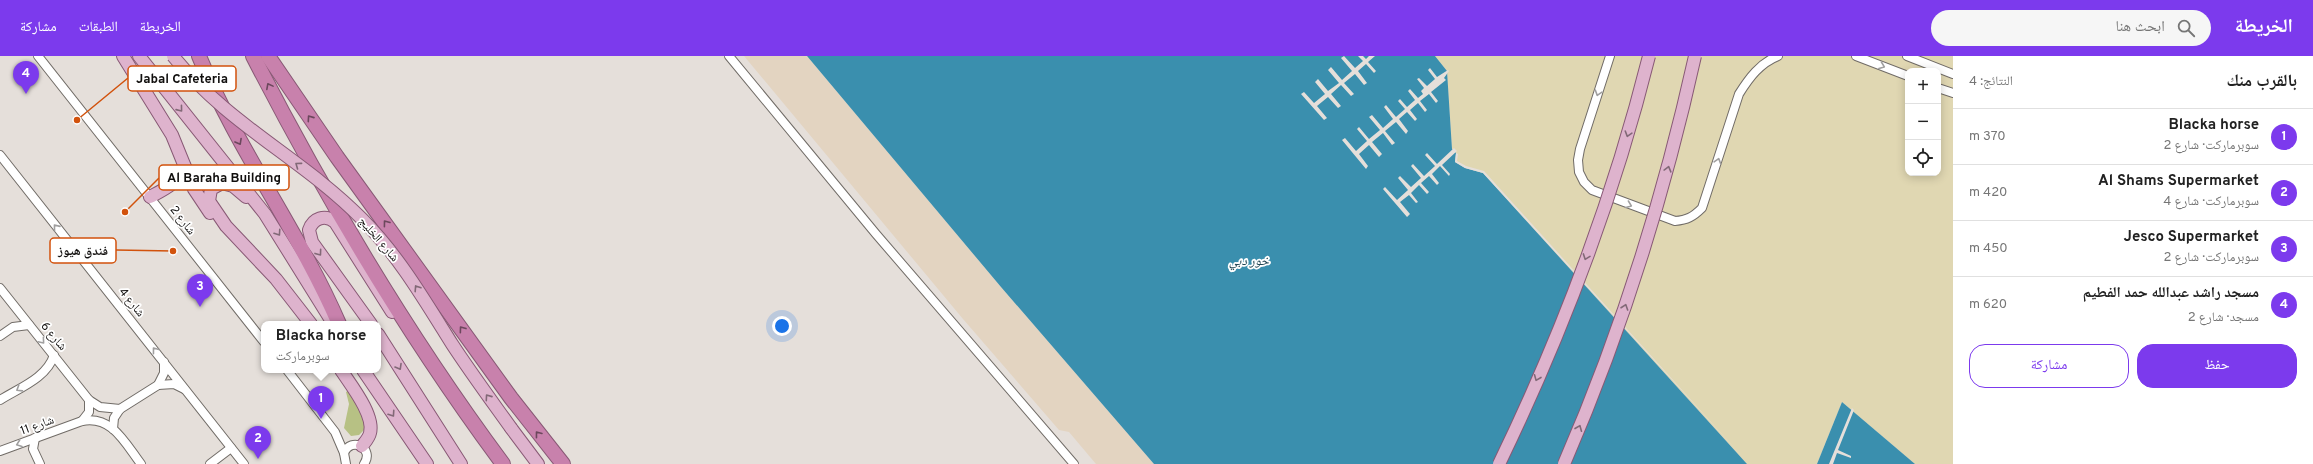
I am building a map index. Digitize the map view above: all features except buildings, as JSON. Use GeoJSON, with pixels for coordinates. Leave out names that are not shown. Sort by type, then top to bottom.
{"type":"FeatureCollection","features":[{"type":"Feature","properties":{"kind":"highway"},"geometry":{"type":"LineString","coordinates":[[199,56],[232,129],[314,271],[338,321]]}},
{"type":"Feature","properties":{"kind":"highway"},"geometry":{"type":"LineString","coordinates":[[253,56],[346,226],[435,366],[504,464]]}},
{"type":"Feature","properties":{"kind":"highway"},"geometry":{"type":"LineString","coordinates":[[268,56],[333,151],[511,398],[563,464]]}},
{"type":"Feature","properties":{"kind":"main road"},"geometry":{"type":"LineString","coordinates":[[123,56],[172,135],[194,189],[205,207],[218,222],[234,235]]}},
{"type":"Feature","properties":{"kind":"main road"},"geometry":{"type":"LineString","coordinates":[[139,56],[265,214],[332,321]]}},
{"type":"Feature","properties":{"kind":"main road","name":"شارع الخليج"},"geometry":{"type":"LineString","coordinates":[[173,56],[194,82],[222,109],[332,192],[377,235],[403,267],[455,348],[514,433],[538,464]]}},
{"type":"Feature","properties":{"kind":"main road"},"geometry":{"type":"LineString","coordinates":[[1499,464],[1576,286],[1620,161],[1649,56]]}},
{"type":"Feature","properties":{"kind":"main road"},"geometry":{"type":"LineString","coordinates":[[1564,464],[1603,368],[1639,265],[1668,168],[1695,56]]}},
{"type":"Feature","properties":{"kind":"main road"},"geometry":{"type":"LineString","coordinates":[[150,197],[176,182],[185,167]]}},
{"type":"Feature","properties":{"kind":"main road"},"geometry":{"type":"LineString","coordinates":[[265,214],[230,184],[222,183],[214,186],[210,193],[210,205],[234,235],[276,279],[310,321]]}},
{"type":"Feature","properties":{"kind":"main road"},"geometry":{"type":"LineString","coordinates":[[369,321],[312,242],[309,230],[316,219],[328,218],[335,222],[391,311],[414,344],[435,366]]}},
{"type":"Feature","properties":{"kind":"main road"},"geometry":{"type":"LineString","coordinates":[[381,339],[461,464]]}},
{"type":"Feature","properties":{"kind":"main road"},"geometry":{"type":"LineString","coordinates":[[343,373],[363,406],[371,428],[364,455]]}},
{"type":"Feature","properties":{"kind":"main road"},"geometry":{"type":"LineString","coordinates":[[365,373],[427,464]]}},
{"type":"Feature","properties":{"kind":"main road"},"geometry":{"type":"LineString","coordinates":[[514,433],[531,464]]}},
{"type":"Feature","properties":{"kind":"street","name":"شارع 2"},"geometry":{"type":"LineString","coordinates":[[38,56],[261,338]]}},
{"type":"Feature","properties":{"kind":"street"},"geometry":{"type":"LineString","coordinates":[[729,56],[876,234],[1074,464]]}},
{"type":"Feature","properties":{"kind":"street"},"geometry":{"type":"LineString","coordinates":[[1610,56],[1580,149],[1579,172],[1584,182],[1597,192],[1675,221],[1685,220],[1694,216],[1702,208],[1740,94],[1748,80],[1760,68],[1778,56]]}},
{"type":"Feature","properties":{"kind":"street"},"geometry":{"type":"LineString","coordinates":[[1856,56],[1905,75]]}},
{"type":"Feature","properties":{"kind":"street"},"geometry":{"type":"LineString","coordinates":[[1907,56],[1917,58],[1953,74]]}},
{"type":"Feature","properties":{"kind":"street"},"geometry":{"type":"LineString","coordinates":[[1941,89],[1953,93]]}},
{"type":"Feature","properties":{"kind":"street","name":"شارع 4"},"geometry":{"type":"LineString","coordinates":[[0,155],[244,464]]}},
{"type":"Feature","properties":{"kind":"street","name":"شارع 6"},"geometry":{"type":"LineString","coordinates":[[0,288],[89,400],[100,407],[120,410]]}},
{"type":"Feature","properties":{"kind":"street"},"geometry":{"type":"LineString","coordinates":[[0,336],[13,327],[29,325]]}},
{"type":"Feature","properties":{"kind":"street"},"geometry":{"type":"LineString","coordinates":[[0,400],[41,375],[50,366],[54,355]]}},
{"type":"Feature","properties":{"kind":"street"},"geometry":{"type":"LineString","coordinates":[[158,385],[164,373],[164,362]]}},
{"type":"Feature","properties":{"kind":"street"},"geometry":{"type":"LineString","coordinates":[[288,373],[335,432],[364,455]]}},
{"type":"Feature","properties":{"kind":"street"},"geometry":{"type":"LineString","coordinates":[[113,429],[114,418],[120,410],[158,385],[174,384],[188,392]]}},
{"type":"Feature","properties":{"kind":"street"},"geometry":{"type":"LineString","coordinates":[[82,421],[89,412],[89,400]]}},
{"type":"Feature","properties":{"kind":"street"},"geometry":{"type":"LineString","coordinates":[[82,421],[102,421],[113,429],[141,464]]}},
{"type":"Feature","properties":{"kind":"street","name":"شارع 11"},"geometry":{"type":"LineString","coordinates":[[0,451],[82,421]]}},
{"type":"Feature","properties":{"kind":"street"},"geometry":{"type":"LineString","coordinates":[[335,432],[346,464]]}},
{"type":"Feature","properties":{"kind":"street"},"geometry":{"type":"LineString","coordinates":[[35,438],[33,449],[40,464]]}},
{"type":"Feature","properties":{"kind":"street"},"geometry":{"type":"LineString","coordinates":[[338,464],[348,447],[364,455]]}},
{"type":"Feature","properties":{"kind":"street"},"geometry":{"type":"LineString","coordinates":[[210,464],[231,448]]}},
{"type":"Feature","properties":{"kind":"shaded area"},"geometry":{"type":"Polygon","coordinates":[[[744,56],[807,56],[1001,287],[1154,464],[1096,464],[1069,432],[1059,430],[963,319],[744,56]]]}},
{"type":"Feature","properties":{"kind":"green space"},"geometry":{"type":"Polygon","coordinates":[[[349,390],[365,415],[365,429],[359,435],[351,436],[344,428],[349,404],[346,392],[349,390]]]}},
{"type":"Feature","properties":{"kind":"sand"},"geometry":{"type":"Polygon","coordinates":[[[1435,56],[1953,56],[1953,464],[1915,464],[1842,402],[1817,464],[1747,464],[1483,173],[1465,168],[1455,162],[1456,153],[1452,149],[1447,71],[1435,56]]]}},
{"type":"Feature","properties":{"kind":"water","name":"خور دبي"},"geometry":{"type":"Polygon","coordinates":[[[807,56],[1435,56],[1447,71],[1452,149],[1456,153],[1455,162],[1465,168],[1483,173],[1747,464],[1154,464],[1001,287],[807,56]]]}},
{"type":"Feature","properties":{"kind":"water"},"geometry":{"type":"Polygon","coordinates":[[[1842,402],[1915,464],[1817,464],[1842,402]]]}},
{"type":"Feature","properties":{"kind":"pier"},"geometry":{"type":"Polygon","coordinates":[[[1344,56],[1355,68],[1363,61],[1358,56],[1363,56],[1366,59],[1369,56],[1375,56],[1368,62],[1376,71],[1374,73],[1366,64],[1358,71],[1367,83],[1364,85],[1355,74],[1344,83],[1354,94],[1351,96],[1341,85],[1331,94],[1341,106],[1338,108],[1328,97],[1317,106],[1327,118],[1324,120],[1301,94],[1304,92],[1314,103],[1325,94],[1315,82],[1318,79],[1328,91],[1339,83],[1328,70],[1331,67],[1342,80],[1352,71],[1341,58],[1344,56]]]}},
{"type":"Feature","properties":{"kind":"pier"},"geometry":{"type":"Polygon","coordinates":[[[1430,68],[1437,77],[1448,70],[1449,71],[1444,78],[1446,80],[1431,92],[1438,101],[1436,103],[1429,94],[1420,101],[1427,110],[1425,112],[1418,103],[1410,110],[1417,119],[1415,121],[1407,112],[1399,119],[1408,131],[1406,134],[1396,122],[1385,131],[1395,143],[1392,145],[1383,133],[1372,142],[1382,154],[1379,157],[1369,145],[1359,154],[1368,166],[1366,169],[1342,140],[1345,138],[1356,151],[1367,141],[1357,129],[1359,127],[1369,139],[1380,130],[1369,117],[1372,115],[1383,128],[1393,119],[1384,107],[1386,105],[1396,117],[1405,109],[1398,101],[1400,99],[1407,107],[1415,100],[1408,91],[1410,89],[1418,98],[1423,94],[1421,91],[1424,88],[1417,79],[1419,78],[1427,86],[1435,79],[1428,70],[1430,68]]]}},
{"type":"Feature","properties":{"kind":"pier"},"geometry":{"type":"Polygon","coordinates":[[[1454,148],[1457,151],[1442,165],[1450,174],[1449,176],[1440,166],[1432,174],[1439,183],[1437,185],[1429,176],[1421,183],[1429,192],[1427,194],[1419,185],[1411,193],[1418,202],[1416,203],[1409,195],[1400,202],[1410,214],[1407,217],[1383,189],[1385,187],[1397,200],[1408,190],[1398,178],[1400,176],[1411,187],[1421,178],[1411,166],[1413,164],[1424,176],[1435,166],[1425,155],[1427,153],[1437,164],[1454,148]]]}},
{"type":"Feature","properties":{"kind":"pier"},"geometry":{"type":"Polygon","coordinates":[[[1456,153],[1458,154],[1457,161],[1466,166],[1484,171],[1749,464],[1483,173],[1465,168],[1455,162],[1456,153]]]}},
{"type":"Feature","properties":{"kind":"pier"},"geometry":{"type":"Polygon","coordinates":[[[1852,408],[1854,410],[1838,450],[1851,456],[1851,458],[1837,453],[1833,464],[1829,464],[1852,408]]]}},
{"type":"Feature","properties":{"kind":"place","name":"مسجد راشد عبدالله حمد الفطيم"},"geometry":{"type":"Point","coordinates":[26,94]}},
{"type":"Feature","properties":{"kind":"place","name":"Jabal Cafeteria"},"geometry":{"type":"Point","coordinates":[77,120]}},
{"type":"Feature","properties":{"kind":"place","name":"Al Baraha Building"},"geometry":{"type":"Point","coordinates":[125,212]}},
{"type":"Feature","properties":{"kind":"place","name":"فندق هيوز"},"geometry":{"type":"Point","coordinates":[173,251]}},
{"type":"Feature","properties":{"kind":"place","name":"Jesco Supermarket"},"geometry":{"type":"Point","coordinates":[200,307]}},
{"type":"Feature","properties":{"kind":"place","name":"Blacka horse"},"geometry":{"type":"Point","coordinates":[321,419]}},
{"type":"Feature","properties":{"kind":"place","name":"Al Shams Supermarket"},"geometry":{"type":"Point","coordinates":[258,459]}}]}
